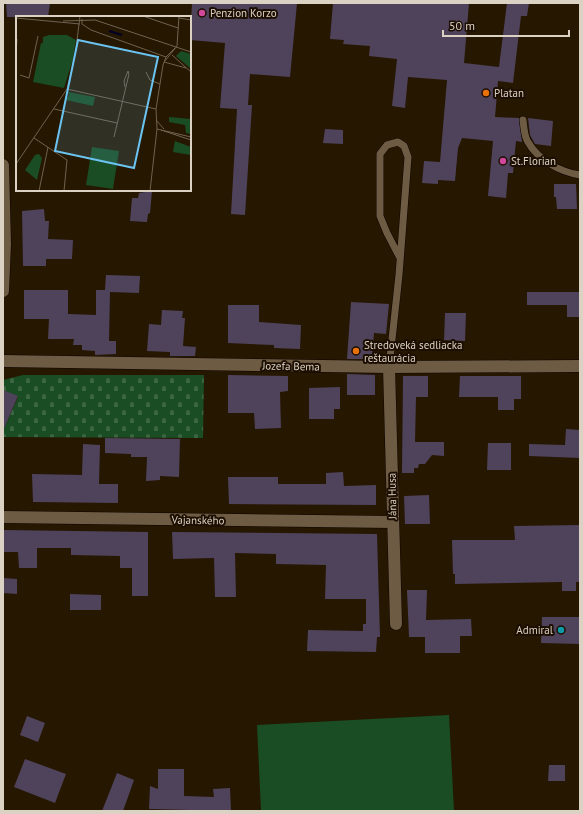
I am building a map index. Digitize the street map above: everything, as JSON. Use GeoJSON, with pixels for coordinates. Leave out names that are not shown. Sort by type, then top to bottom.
{"type":"FeatureCollection","features":[{"type":"Feature","properties":{"kind":"street"},"geometry":{"type":"LineString","coordinates":[[3,165],[5,244],[3,291]]}},
{"type":"Feature","properties":{"kind":"street","name":"Jozefa Bema"},"geometry":{"type":"LineString","coordinates":[[3,361],[389,367],[580,366]]}},
{"type":"Feature","properties":{"kind":"street","name":"Jána Husa"},"geometry":{"type":"LineString","coordinates":[[389,367],[392,522],[396,624]]}},
{"type":"Feature","properties":{"kind":"street","name":"Vajanského"},"geometry":{"type":"LineString","coordinates":[[3,517],[392,522]]}},
{"type":"Feature","properties":{"kind":"lane"},"geometry":{"type":"LineString","coordinates":[[523,120],[527,141],[538,155],[566,173],[580,176]]}},
{"type":"Feature","properties":{"kind":"lane"},"geometry":{"type":"LineString","coordinates":[[389,367],[400,258],[408,157],[404,146],[398,142],[388,145],[380,154],[380,216],[387,234],[400,258]]}},
{"type":"Feature","properties":{"kind":"green space"},"geometry":{"type":"Polygon","coordinates":[[[23,375],[204,375],[203,438],[3,437],[3,431],[18,397],[3,390],[3,380],[23,375]]]}},
{"type":"Feature","properties":{"kind":"green space"},"geometry":{"type":"Polygon","coordinates":[[[449,715],[454,811],[261,811],[257,725],[449,715]]]}},
{"type":"Feature","properties":{"kind":"building"},"geometry":{"type":"Polygon","coordinates":[[[6,3],[50,3],[48,16],[7,17],[6,3]]]}},
{"type":"Feature","properties":{"kind":"building"},"geometry":{"type":"Polygon","coordinates":[[[192,3],[297,3],[290,77],[250,74],[248,105],[252,105],[245,215],[231,214],[237,109],[220,108],[225,43],[191,40],[192,3]]]}},
{"type":"Feature","properties":{"kind":"building"},"geometry":{"type":"Polygon","coordinates":[[[333,3],[469,3],[464,63],[499,67],[507,3],[529,3],[527,16],[521,16],[513,83],[498,81],[495,117],[519,118],[522,142],[516,141],[513,173],[508,173],[506,198],[488,196],[493,141],[462,138],[458,148],[455,181],[438,180],[438,184],[422,183],[424,161],[440,162],[447,80],[408,77],[405,108],[392,106],[397,59],[369,56],[370,46],[343,44],[344,40],[330,39],[333,3]]]}},
{"type":"Feature","properties":{"kind":"building"},"geometry":{"type":"Polygon","coordinates":[[[528,118],[553,121],[551,146],[535,144],[530,135],[528,118]]]}},
{"type":"Feature","properties":{"kind":"building"},"geometry":{"type":"Polygon","coordinates":[[[325,129],[343,130],[343,144],[323,143],[325,129]]]}},
{"type":"Feature","properties":{"kind":"building"},"geometry":{"type":"Polygon","coordinates":[[[554,184],[576,184],[577,209],[557,209],[556,197],[554,197],[554,184]]]}},
{"type":"Feature","properties":{"kind":"building"},"geometry":{"type":"Polygon","coordinates":[[[152,191],[150,213],[148,214],[147,222],[130,221],[132,198],[138,198],[139,193],[152,191]]]}},
{"type":"Feature","properties":{"kind":"building"},"geometry":{"type":"Polygon","coordinates":[[[44,209],[45,221],[49,221],[48,239],[73,240],[72,259],[46,259],[46,266],[23,266],[22,211],[44,209]]]}},
{"type":"Feature","properties":{"kind":"building"},"geometry":{"type":"Polygon","coordinates":[[[106,275],[140,276],[139,293],[110,292],[109,341],[116,341],[116,354],[95,355],[95,351],[82,350],[82,345],[73,345],[74,339],[48,339],[49,319],[24,319],[24,290],[68,290],[68,314],[96,315],[96,290],[105,290],[106,275]]]}},
{"type":"Feature","properties":{"kind":"building"},"geometry":{"type":"Polygon","coordinates":[[[527,292],[580,292],[580,317],[567,317],[567,305],[527,305],[527,292]]]}},
{"type":"Feature","properties":{"kind":"building"},"geometry":{"type":"Polygon","coordinates":[[[351,302],[389,304],[386,334],[374,333],[372,359],[347,359],[351,302]]]}},
{"type":"Feature","properties":{"kind":"building"},"geometry":{"type":"Polygon","coordinates":[[[228,305],[259,305],[259,322],[301,325],[300,349],[274,348],[274,345],[228,343],[228,305]]]}},
{"type":"Feature","properties":{"kind":"building"},"geometry":{"type":"Polygon","coordinates":[[[162,310],[183,311],[182,318],[185,318],[183,346],[196,347],[195,356],[170,356],[170,352],[147,351],[149,324],[161,325],[162,310]]]}},
{"type":"Feature","properties":{"kind":"building"},"geometry":{"type":"Polygon","coordinates":[[[445,313],[466,313],[465,341],[444,340],[445,313]]]}},
{"type":"Feature","properties":{"kind":"building"},"geometry":{"type":"Polygon","coordinates":[[[347,374],[375,375],[375,395],[347,395],[347,374]]]}},
{"type":"Feature","properties":{"kind":"building"},"geometry":{"type":"Polygon","coordinates":[[[228,375],[288,376],[288,391],[280,392],[281,428],[255,429],[254,413],[228,413],[228,375]]]}},
{"type":"Feature","properties":{"kind":"building"},"geometry":{"type":"Polygon","coordinates":[[[403,376],[428,376],[428,397],[416,397],[415,442],[444,442],[444,456],[432,455],[425,464],[419,464],[418,468],[414,468],[414,473],[402,473],[403,376]]]}},
{"type":"Feature","properties":{"kind":"building"},"geometry":{"type":"Polygon","coordinates":[[[460,376],[521,376],[521,399],[514,399],[514,410],[498,410],[498,397],[459,397],[460,376]]]}},
{"type":"Feature","properties":{"kind":"building"},"geometry":{"type":"Polygon","coordinates":[[[340,387],[340,409],[334,409],[334,419],[309,419],[309,388],[340,387]]]}},
{"type":"Feature","properties":{"kind":"building"},"geometry":{"type":"Polygon","coordinates":[[[3,390],[18,396],[3,431],[3,390]]]}},
{"type":"Feature","properties":{"kind":"building"},"geometry":{"type":"Polygon","coordinates":[[[566,429],[580,430],[580,458],[529,456],[529,444],[565,445],[566,429]]]}},
{"type":"Feature","properties":{"kind":"building"},"geometry":{"type":"Polygon","coordinates":[[[105,438],[180,439],[179,477],[160,476],[160,480],[146,481],[147,457],[131,457],[131,454],[105,453],[105,438]]]}},
{"type":"Feature","properties":{"kind":"building"},"geometry":{"type":"Polygon","coordinates":[[[488,443],[511,443],[511,470],[487,470],[488,443]]]}},
{"type":"Feature","properties":{"kind":"building"},"geometry":{"type":"Polygon","coordinates":[[[83,444],[100,445],[99,484],[118,484],[118,503],[33,502],[32,474],[82,475],[83,444]]]}},
{"type":"Feature","properties":{"kind":"building"},"geometry":{"type":"Polygon","coordinates":[[[343,472],[344,486],[376,485],[376,505],[229,504],[228,477],[278,477],[278,484],[326,484],[326,473],[343,472]]]}},
{"type":"Feature","properties":{"kind":"building"},"geometry":{"type":"Polygon","coordinates":[[[429,495],[430,524],[405,524],[404,496],[429,495]]]}},
{"type":"Feature","properties":{"kind":"building"},"geometry":{"type":"Polygon","coordinates":[[[580,525],[580,582],[576,582],[576,591],[562,591],[562,582],[455,584],[455,574],[453,574],[452,540],[515,540],[514,526],[580,525]]]}},
{"type":"Feature","properties":{"kind":"building"},"geometry":{"type":"Polygon","coordinates":[[[3,530],[148,532],[148,596],[132,596],[132,568],[120,568],[120,556],[71,555],[71,548],[37,548],[37,568],[19,568],[18,552],[3,552],[3,530]]]}},
{"type":"Feature","properties":{"kind":"building"},"geometry":{"type":"Polygon","coordinates":[[[172,532],[377,534],[380,637],[377,637],[376,652],[307,651],[308,630],[363,631],[363,624],[366,624],[366,599],[325,599],[326,565],[276,564],[276,554],[235,553],[236,597],[215,597],[214,558],[173,559],[172,532]]]}},
{"type":"Feature","properties":{"kind":"building"},"geometry":{"type":"Polygon","coordinates":[[[3,578],[17,579],[17,594],[3,593],[3,578]]]}},
{"type":"Feature","properties":{"kind":"building"},"geometry":{"type":"Polygon","coordinates":[[[407,590],[427,590],[426,620],[471,619],[472,636],[460,636],[460,653],[425,653],[425,637],[409,637],[407,590]]]}},
{"type":"Feature","properties":{"kind":"building"},"geometry":{"type":"Polygon","coordinates":[[[70,594],[101,595],[101,610],[70,610],[70,594]]]}},
{"type":"Feature","properties":{"kind":"building","name":"Admiral"},"geometry":{"type":"Polygon","coordinates":[[[542,617],[580,617],[580,644],[541,643],[542,617]]]}},
{"type":"Feature","properties":{"kind":"building"},"geometry":{"type":"Polygon","coordinates":[[[27,716],[45,723],[38,742],[20,735],[27,716]]]}},
{"type":"Feature","properties":{"kind":"building"},"geometry":{"type":"Polygon","coordinates":[[[25,759],[66,774],[55,803],[14,787],[25,759]]]}},
{"type":"Feature","properties":{"kind":"building"},"geometry":{"type":"Polygon","coordinates":[[[549,765],[565,765],[565,781],[548,781],[549,765]]]}},
{"type":"Feature","properties":{"kind":"building"},"geometry":{"type":"Polygon","coordinates":[[[158,769],[184,769],[184,796],[214,797],[213,789],[230,788],[231,811],[149,809],[150,786],[158,789],[158,769]]]}},
{"type":"Feature","properties":{"kind":"building"},"geometry":{"type":"Polygon","coordinates":[[[117,773],[134,780],[123,811],[102,811],[117,773]]]}},
{"type":"Feature","properties":{"kind":"place","name":"Penzion Korzo"},"geometry":{"type":"Point","coordinates":[202,13]}},
{"type":"Feature","properties":{"kind":"place","name":"Platan"},"geometry":{"type":"Point","coordinates":[486,93]}},
{"type":"Feature","properties":{"kind":"place","name":"St.Florian"},"geometry":{"type":"Point","coordinates":[503,161]}},
{"type":"Feature","properties":{"kind":"place","name":"Stredoveká sedliacka reštaurácia"},"geometry":{"type":"Point","coordinates":[356,351]}},
{"type":"Feature","properties":{"kind":"place","name":"Admiral"},"geometry":{"type":"Point","coordinates":[561,630]}}]}
